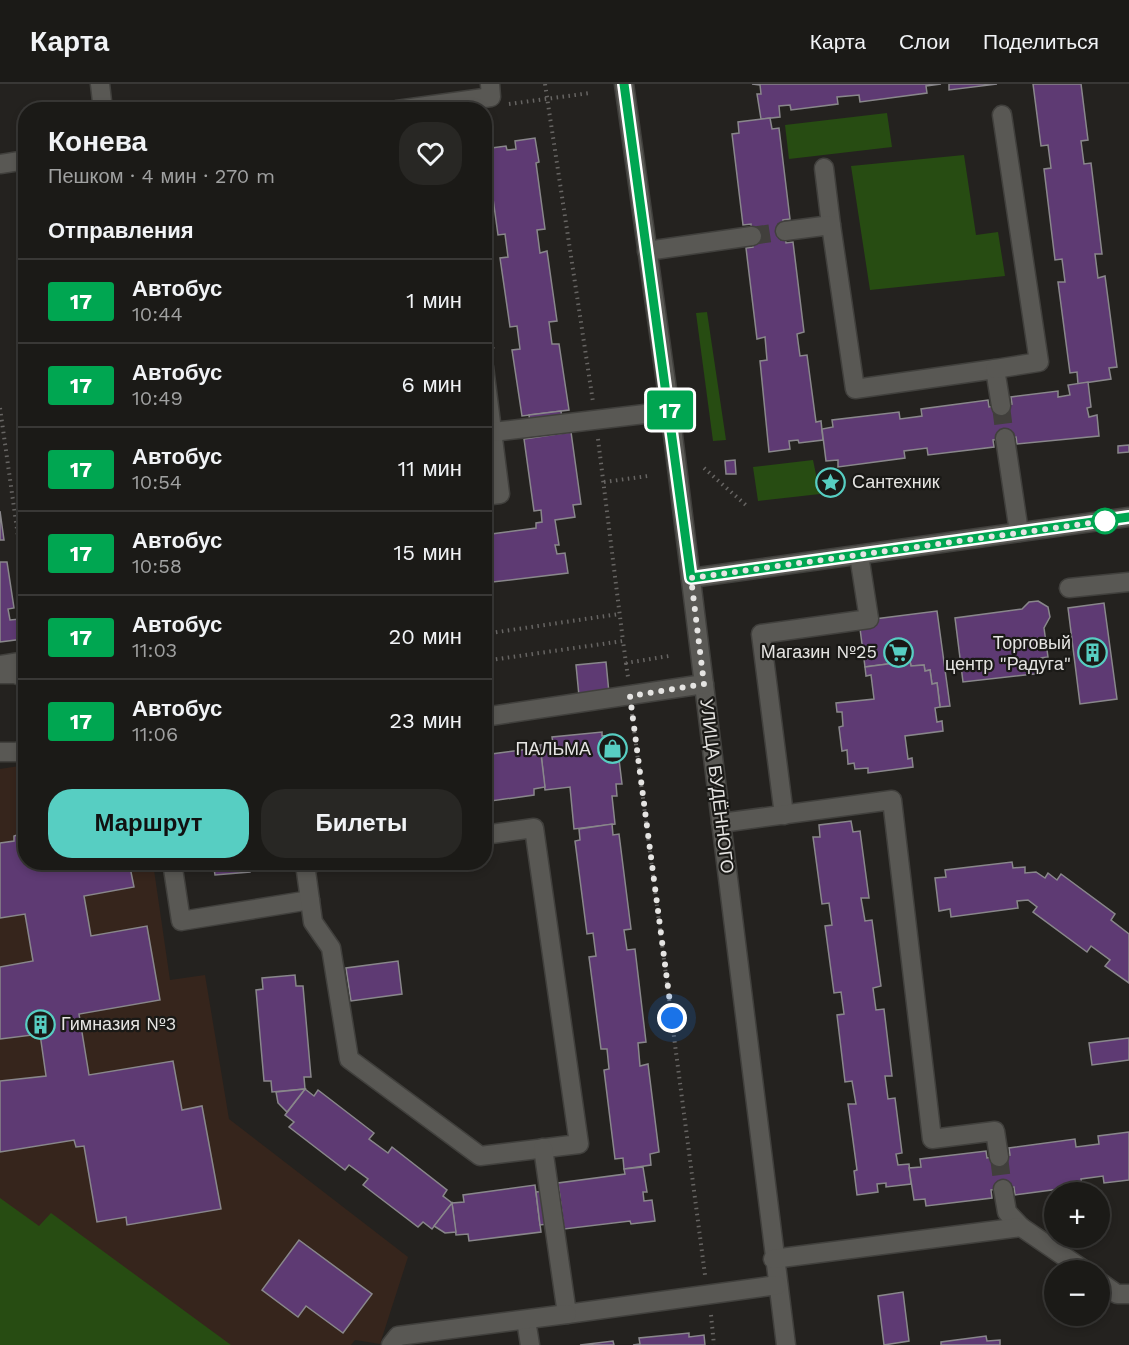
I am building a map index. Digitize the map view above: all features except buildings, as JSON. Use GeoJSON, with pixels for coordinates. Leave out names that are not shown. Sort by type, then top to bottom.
{"type":"FeatureCollection","features":[{"type":"Feature","properties":{"kind":"street"},"geometry":{"type":"LineString","coordinates":[[100,84],[102,102]]}},
{"type":"Feature","properties":{"kind":"street"},"geometry":{"type":"LineString","coordinates":[[451,102],[491,96],[490,84]]}},
{"type":"Feature","properties":{"kind":"street","name":"УЛИЦА БУДЁННОГО"},"geometry":{"type":"LineString","coordinates":[[624,84],[670,411],[722,823],[773,1259],[786,1345]]}},
{"type":"Feature","properties":{"kind":"street"},"geometry":{"type":"LineString","coordinates":[[824,168],[855,389],[1039,362],[1002,115]]}},
{"type":"Feature","properties":{"kind":"street"},"geometry":{"type":"LineString","coordinates":[[0,164],[18,161]]}},
{"type":"Feature","properties":{"kind":"street"},"geometry":{"type":"LineString","coordinates":[[785,231],[831,225]]}},
{"type":"Feature","properties":{"kind":"street"},"geometry":{"type":"LineString","coordinates":[[647,251],[752,236]]}},
{"type":"Feature","properties":{"kind":"street"},"geometry":{"type":"LineString","coordinates":[[995,369],[1000,406]]}},
{"type":"Feature","properties":{"kind":"street"},"geometry":{"type":"LineString","coordinates":[[493,432],[670,411]]}},
{"type":"Feature","properties":{"kind":"street"},"geometry":{"type":"LineString","coordinates":[[492,425],[500,494],[492,495]]}},
{"type":"Feature","properties":{"kind":"street"},"geometry":{"type":"LineString","coordinates":[[1005,438],[1019,532]]}},
{"type":"Feature","properties":{"kind":"street"},"geometry":{"type":"LineString","coordinates":[[691,578],[1129,517]]}},
{"type":"Feature","properties":{"kind":"street"},"geometry":{"type":"LineString","coordinates":[[784,815],[761,634],[869,619],[859,555]]}},
{"type":"Feature","properties":{"kind":"street"},"geometry":{"type":"LineString","coordinates":[[1069,588],[1129,582]]}},
{"type":"Feature","properties":{"kind":"street"},"geometry":{"type":"LineString","coordinates":[[0,665],[18,662]]}},
{"type":"Feature","properties":{"kind":"street"},"geometry":{"type":"LineString","coordinates":[[0,674],[18,675]]}},
{"type":"Feature","properties":{"kind":"street"},"geometry":{"type":"LineString","coordinates":[[492,716],[704,684]]}},
{"type":"Feature","properties":{"kind":"street"},"geometry":{"type":"LineString","coordinates":[[0,752],[18,751]]}},
{"type":"Feature","properties":{"kind":"street"},"geometry":{"type":"LineString","coordinates":[[722,823],[892,800],[932,1139],[995,1131],[999,1157]]}},
{"type":"Feature","properties":{"kind":"street"},"geometry":{"type":"LineString","coordinates":[[306,870],[313,922],[331,948],[349,1059],[480,1156],[579,1144],[534,828],[492,834]]}},
{"type":"Feature","properties":{"kind":"street"},"geometry":{"type":"LineString","coordinates":[[173,870],[181,921],[310,900]]}},
{"type":"Feature","properties":{"kind":"street"},"geometry":{"type":"LineString","coordinates":[[543,1148],[567,1314]]}},
{"type":"Feature","properties":{"kind":"street"},"geometry":{"type":"LineString","coordinates":[[1003,1189],[1007,1212],[1021,1227],[1069,1260]]}},
{"type":"Feature","properties":{"kind":"street"},"geometry":{"type":"LineString","coordinates":[[773,1259],[1021,1227]]}},
{"type":"Feature","properties":{"kind":"street"},"geometry":{"type":"LineString","coordinates":[[391,1345],[398,1336],[777,1285]]}},
{"type":"Feature","properties":{"kind":"street"},"geometry":{"type":"LineString","coordinates":[[1110,1289],[1117,1294],[1129,1294]]}},
{"type":"Feature","properties":{"kind":"street"},"geometry":{"type":"LineString","coordinates":[[526,1320],[530,1345]]}},
{"type":"Feature","properties":{"kind":"path"},"geometry":{"type":"LineString","coordinates":[[545,84],[596,420],[626,663],[669,656]]}},
{"type":"Feature","properties":{"kind":"path"},"geometry":{"type":"LineString","coordinates":[[505,105],[590,93]]}},
{"type":"Feature","properties":{"kind":"path"},"geometry":{"type":"LineString","coordinates":[[0,408],[18,536]]}},
{"type":"Feature","properties":{"kind":"path"},"geometry":{"type":"LineString","coordinates":[[704,468],[748,507]]}},
{"type":"Feature","properties":{"kind":"path"},"geometry":{"type":"LineString","coordinates":[[604,482],[648,476]]}},
{"type":"Feature","properties":{"kind":"path"},"geometry":{"type":"LineString","coordinates":[[492,633],[619,615]]}},
{"type":"Feature","properties":{"kind":"path"},"geometry":{"type":"LineString","coordinates":[[492,660],[623,641]]}},
{"type":"Feature","properties":{"kind":"path"},"geometry":{"type":"LineString","coordinates":[[630,696],[714,1345]]}},
{"type":"Feature","properties":{"kind":"shaded area"},"geometry":{"type":"Polygon","coordinates":[[[18,766],[18,870],[154,870],[170,980],[205,975],[229,1119],[408,1257],[380,1344],[355,1340],[351,1345],[0,1345],[0,769],[18,766]]]}},
{"type":"Feature","properties":{"kind":"green space"},"geometry":{"type":"Polygon","coordinates":[[[887,113],[892,147],[789,159],[785,125],[887,113]]]}},
{"type":"Feature","properties":{"kind":"green space"},"geometry":{"type":"Polygon","coordinates":[[[964,155],[976,235],[998,232],[1005,276],[870,290],[851,166],[964,155]]]}},
{"type":"Feature","properties":{"kind":"green space"},"geometry":{"type":"Polygon","coordinates":[[[707,312],[726,440],[713,441],[696,313],[707,312]]]}},
{"type":"Feature","properties":{"kind":"green space"},"geometry":{"type":"Polygon","coordinates":[[[813,460],[820,494],[758,501],[753,467],[813,460]]]}},
{"type":"Feature","properties":{"kind":"green space"},"geometry":{"type":"Polygon","coordinates":[[[0,1198],[39,1226],[51,1213],[231,1345],[0,1345],[0,1198]]]}},
{"type":"Feature","properties":{"kind":"tunnel"},"geometry":{"type":"LineString","coordinates":[[752,236],[785,231]]}},
{"type":"Feature","properties":{"kind":"tunnel"},"geometry":{"type":"LineString","coordinates":[[1001,406],[1005,438]]}},
{"type":"Feature","properties":{"kind":"tunnel"},"geometry":{"type":"LineString","coordinates":[[999,1157],[1003,1189]]}},
{"type":"Feature","properties":{"kind":"bus line","name":"17"},"geometry":{"type":"LineString","coordinates":[[624,84],[691,578],[1129,517]]}},
{"type":"Feature","properties":{"kind":"place","name":"Сантехник"},"geometry":{"type":"Point","coordinates":[831,482]}},
{"type":"Feature","properties":{"kind":"place","name":"Магазин №25"},"geometry":{"type":"Point","coordinates":[898,652]}},
{"type":"Feature","properties":{"kind":"place","name":"Торговый центр \"Радуга\""},"geometry":{"type":"Point","coordinates":[1092,653]}},
{"type":"Feature","properties":{"kind":"place","name":"ПАЛЬМА"},"geometry":{"type":"Point","coordinates":[612,749]}},
{"type":"Feature","properties":{"kind":"place","name":"Гимназия №3"},"geometry":{"type":"Point","coordinates":[40,1024]}},
{"type":"Feature","properties":{"kind":"route"},"geometry":{"type":"LineString","coordinates":[[672,1018],[630,696],[704,684],[691,578],[1105,521]]}}]}
